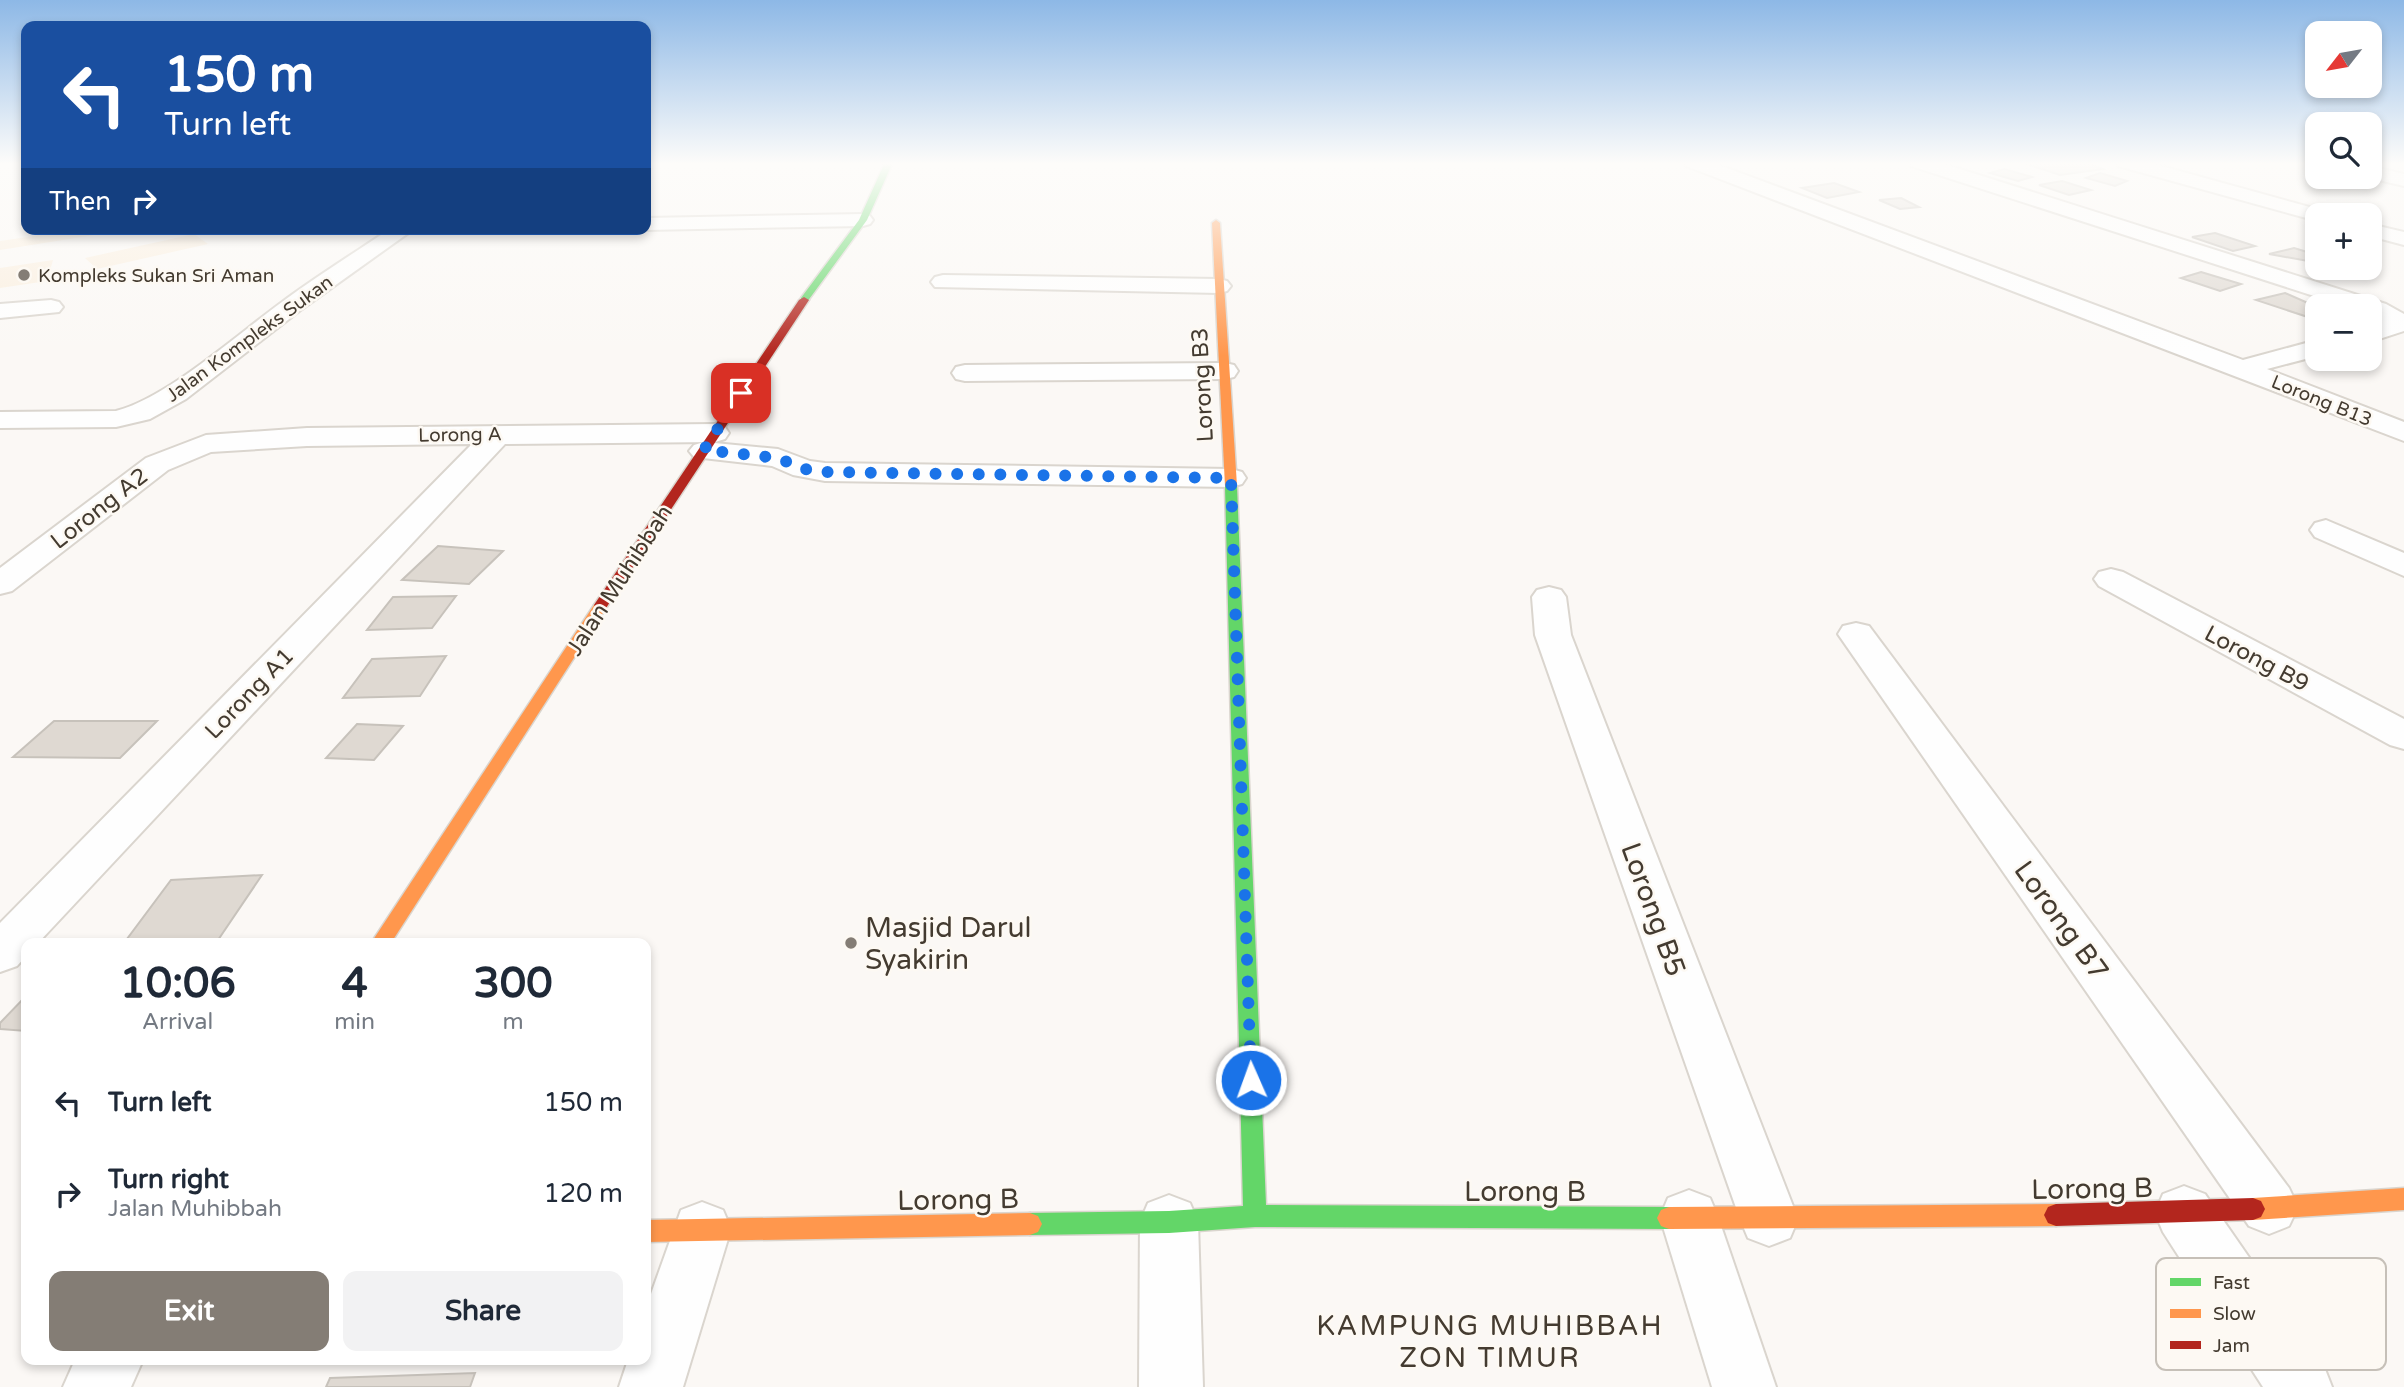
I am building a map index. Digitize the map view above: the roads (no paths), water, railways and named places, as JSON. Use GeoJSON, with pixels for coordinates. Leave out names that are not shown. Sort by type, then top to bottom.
{"type":"FeatureCollection","features":[{"type":"Feature","properties":{"kind":"street","name":"Jalan Muhibbah"},"geometry":{"type":"LineString","coordinates":[[384,938],[780,332],[858,227]]}},
{"type":"Feature","properties":{"kind":"street","name":"Lorong B3"},"geometry":{"type":"LineString","coordinates":[[1216,227],[1231,478],[1255,1216]]}},
{"type":"Feature","properties":{"kind":"street","name":"Lorong B13"},"geometry":{"type":"LineString","coordinates":[[1865,227],[2404,432]]}},
{"type":"Feature","properties":{"kind":"street"},"geometry":{"type":"LineString","coordinates":[[2121,227],[2331,294]]}},
{"type":"Feature","properties":{"kind":"street"},"geometry":{"type":"LineString","coordinates":[[2382,233],[2404,239]]}},
{"type":"Feature","properties":{"kind":"street","name":"Jalan Kompleks Sukan"},"geometry":{"type":"LineString","coordinates":[[0,420],[116,419],[140,413],[176,393],[294,304],[395,235]]}},
{"type":"Feature","properties":{"kind":"street"},"geometry":{"type":"LineString","coordinates":[[943,282],[1220,286]]}},
{"type":"Feature","properties":{"kind":"street"},"geometry":{"type":"LineString","coordinates":[[0,311],[51,307]]}},
{"type":"Feature","properties":{"kind":"street"},"geometry":{"type":"LineString","coordinates":[[2382,311],[2398,321],[2398,325],[2382,331]]}},
{"type":"Feature","properties":{"kind":"street"},"geometry":{"type":"LineString","coordinates":[[2241,368],[2305,351]]}},
{"type":"Feature","properties":{"kind":"street"},"geometry":{"type":"LineString","coordinates":[[965,373],[1225,371]]}},
{"type":"Feature","properties":{"kind":"street","name":"Lorong A"},"geometry":{"type":"LineString","coordinates":[[206,444],[307,437],[498,434],[709,442],[778,458],[804,469],[825,472],[1231,478]]}},
{"type":"Feature","properties":{"kind":"street","name":"Lorong A1"},"geometry":{"type":"LineString","coordinates":[[0,953],[498,434]]}},
{"type":"Feature","properties":{"kind":"street","name":"Lorong A2"},"geometry":{"type":"LineString","coordinates":[[0,584],[157,464],[206,444]]}},
{"type":"Feature","properties":{"kind":"street"},"geometry":{"type":"LineString","coordinates":[[2326,530],[2404,566]]}},
{"type":"Feature","properties":{"kind":"street","name":"Lorong B9"},"geometry":{"type":"LineString","coordinates":[[2111,579],[2404,736]]}},
{"type":"Feature","properties":{"kind":"street","name":"Lorong B5"},"geometry":{"type":"LineString","coordinates":[[1549,597],[1553,635],[1769,1219]]}},
{"type":"Feature","properties":{"kind":"street","name":"Lorong B7"},"geometry":{"type":"LineString","coordinates":[[1856,634],[2269,1207]]}},
{"type":"Feature","properties":{"kind":"street","name":"Lorong B"},"geometry":{"type":"LineString","coordinates":[[674,1230],[1169,1222],[1255,1216],[1769,1219],[2184,1213],[2404,1199]]}},
{"type":"Feature","properties":{"kind":"street"},"geometry":{"type":"LineString","coordinates":[[2184,1213],[2214,1258]]}},
{"type":"Feature","properties":{"kind":"street"},"geometry":{"type":"LineString","coordinates":[[1689,1217],[1744,1387]]}},
{"type":"Feature","properties":{"kind":"street"},"geometry":{"type":"LineString","coordinates":[[1169,1222],[1171,1387]]}},
{"type":"Feature","properties":{"kind":"street"},"geometry":{"type":"LineString","coordinates":[[651,1387],[674,1230]]}},
{"type":"Feature","properties":{"kind":"street"},"geometry":{"type":"LineString","coordinates":[[94,1387],[108,1365]]}},
{"type":"Feature","properties":{"kind":"street"},"geometry":{"type":"LineString","coordinates":[[2289,1370],[2300,1387]]}},
{"type":"Feature","properties":{"kind":"place","name":"Kompleks Sukan Sri Aman"},"geometry":{"type":"Point","coordinates":[24,275]}},
{"type":"Feature","properties":{"kind":"place","name":"Masjid Darul Syakirin"},"geometry":{"type":"Point","coordinates":[851,943]}},
{"type":"Feature","properties":{"kind":"district","name":"KAMPUNG MUHIBBAH ZON TIMUR"},"geometry":{"type":"Point","coordinates":[1490,1341]}}]}
